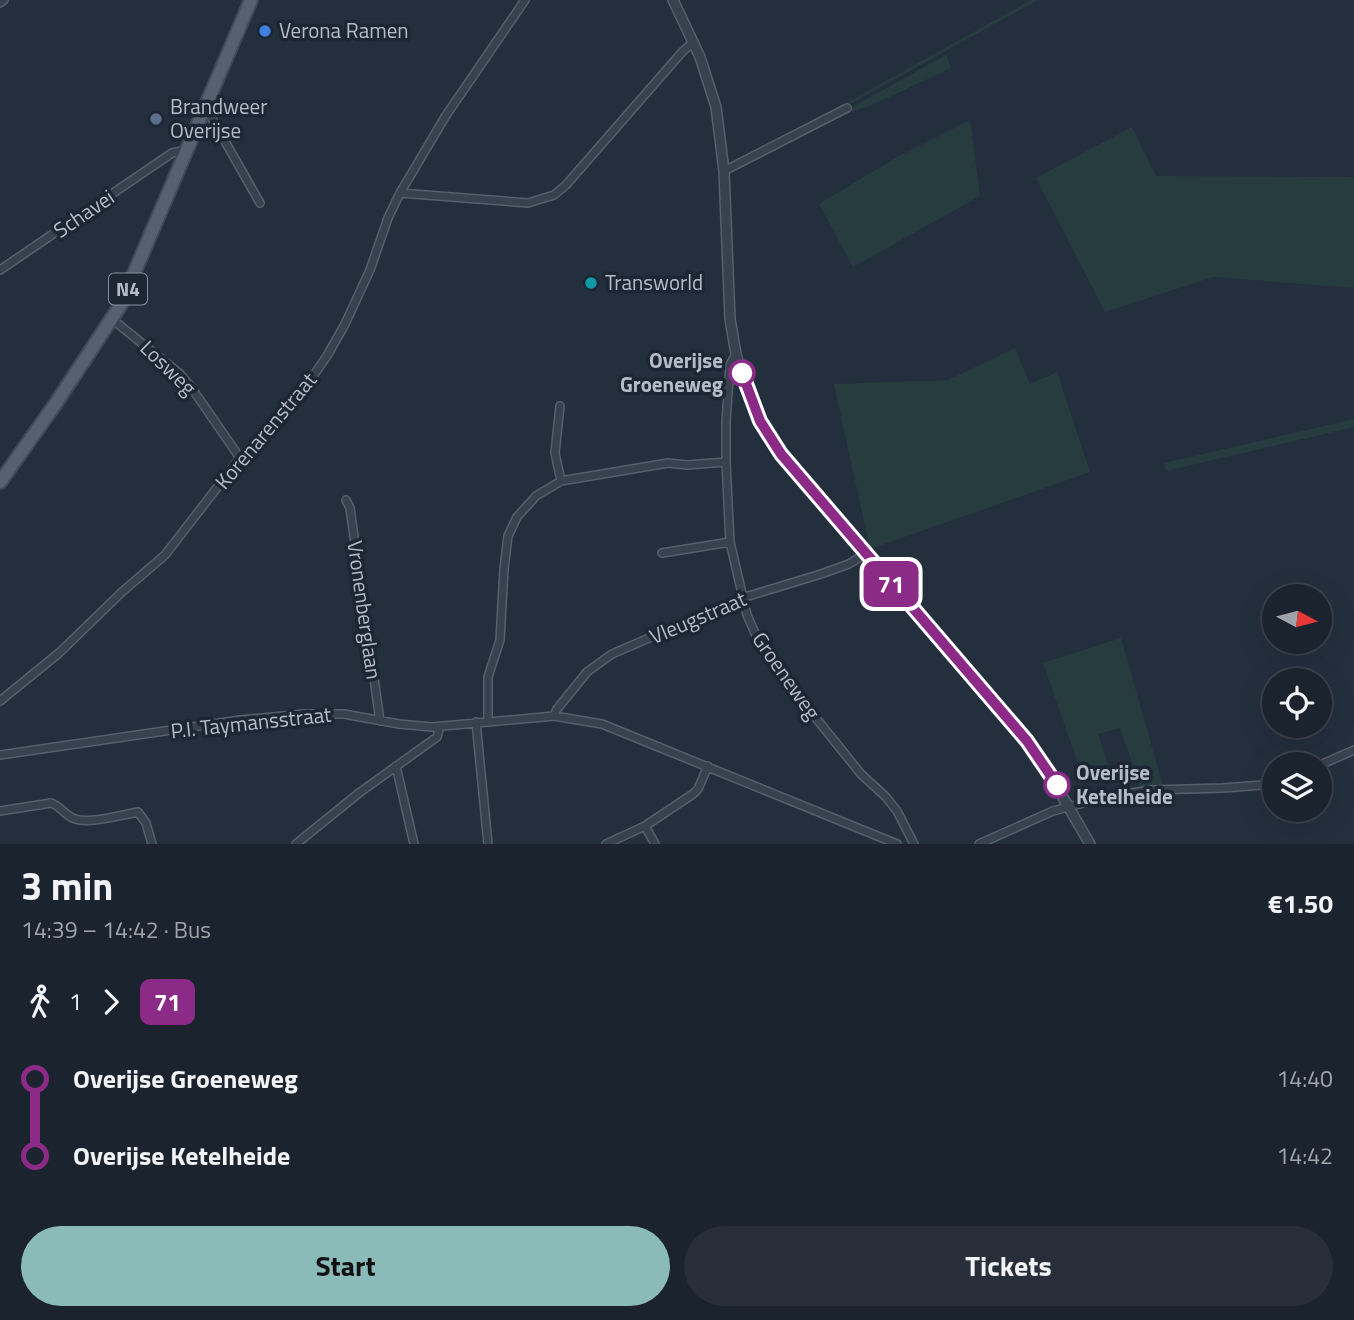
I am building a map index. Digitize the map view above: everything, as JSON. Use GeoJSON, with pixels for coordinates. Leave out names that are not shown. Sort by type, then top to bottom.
{"type":"FeatureCollection","features":[{"type":"Feature","properties":{"kind":"main road","name":"N4"},"geometry":{"type":"LineString","coordinates":[[0,482],[112,319],[131,282],[251,0]]}},
{"type":"Feature","properties":{"kind":"street","name":"Korenarenstraat"},"geometry":{"type":"LineString","coordinates":[[1,698],[59,653],[165,555],[240,458],[290,409],[327,356],[365,283],[387,218],[400,193],[445,117],[525,0]]}},
{"type":"Feature","properties":{"kind":"street"},"geometry":{"type":"LineString","coordinates":[[673,0],[694,42],[716,107],[724,172],[727,278],[736,354],[745,386],[760,421],[774,443],[865,554],[1032,747],[1090,844]]}},
{"type":"Feature","properties":{"kind":"street"},"geometry":{"type":"LineString","coordinates":[[400,193],[535,201],[554,195],[566,185],[683,51],[694,42]]}},
{"type":"Feature","properties":{"kind":"street"},"geometry":{"type":"LineString","coordinates":[[724,172],[847,108]]}},
{"type":"Feature","properties":{"kind":"street"},"geometry":{"type":"LineString","coordinates":[[204,112],[209,115],[260,203]]}},
{"type":"Feature","properties":{"kind":"street","name":"Schavei"},"geometry":{"type":"LineString","coordinates":[[0,270],[167,157],[178,151],[185,156]]}},
{"type":"Feature","properties":{"kind":"street"},"geometry":{"type":"LineString","coordinates":[[167,157],[185,156]]}},
{"type":"Feature","properties":{"kind":"street","name":"Losweg"},"geometry":{"type":"LineString","coordinates":[[112,319],[180,374],[240,458]]}},
{"type":"Feature","properties":{"kind":"street","name":"Groeneweg"},"geometry":{"type":"LineString","coordinates":[[736,354],[730,365],[726,462],[730,542],[741,598],[754,632],[786,681],[861,774],[897,811],[914,844]]}},
{"type":"Feature","properties":{"kind":"street"},"geometry":{"type":"LineString","coordinates":[[560,406],[555,453],[561,481]]}},
{"type":"Feature","properties":{"kind":"street"},"geometry":{"type":"LineString","coordinates":[[488,721],[488,677],[500,639],[508,536],[517,517],[536,496],[561,481],[668,463],[687,465],[726,462]]}},
{"type":"Feature","properties":{"kind":"street","name":"Vronenberglaan"},"geometry":{"type":"LineString","coordinates":[[346,500],[350,508],[380,721]]}},
{"type":"Feature","properties":{"kind":"street"},"geometry":{"type":"LineString","coordinates":[[662,553],[730,542]]}},
{"type":"Feature","properties":{"kind":"street","name":"Vleugstraat"},"geometry":{"type":"LineString","coordinates":[[554,716],[587,672],[612,654],[741,598],[821,575],[865,554]]}},
{"type":"Feature","properties":{"kind":"street","name":"P.I. Taymansstraat"},"geometry":{"type":"LineString","coordinates":[[0,755],[240,720],[304,714],[333,713],[398,724],[440,726],[554,716],[602,723],[897,844]]}},
{"type":"Feature","properties":{"kind":"street"},"geometry":{"type":"LineString","coordinates":[[476,722],[488,844]]}},
{"type":"Feature","properties":{"kind":"street"},"geometry":{"type":"LineString","coordinates":[[296,844],[437,737],[440,726]]}},
{"type":"Feature","properties":{"kind":"street"},"geometry":{"type":"LineString","coordinates":[[1332,760],[1354,750]]}},
{"type":"Feature","properties":{"kind":"street"},"geometry":{"type":"LineString","coordinates":[[396,766],[414,844]]}},
{"type":"Feature","properties":{"kind":"street"},"geometry":{"type":"LineString","coordinates":[[606,844],[645,826],[698,789],[708,766]]}},
{"type":"Feature","properties":{"kind":"street"},"geometry":{"type":"LineString","coordinates":[[979,844],[1053,811],[1069,807],[1151,790],[1262,785]]}},
{"type":"Feature","properties":{"kind":"street"},"geometry":{"type":"LineString","coordinates":[[0,811],[51,803],[74,819],[85,820],[138,812],[146,823],[152,844]]}},
{"type":"Feature","properties":{"kind":"street"},"geometry":{"type":"LineString","coordinates":[[645,826],[655,844]]}},
{"type":"Feature","properties":{"kind":"green space"},"geometry":{"type":"Polygon","coordinates":[[[1031,0],[1038,0],[850,104],[848,102],[1031,0]]]}},
{"type":"Feature","properties":{"kind":"green space"},"geometry":{"type":"Polygon","coordinates":[[[946,55],[951,68],[870,106],[850,112],[849,109],[946,55]]]}},
{"type":"Feature","properties":{"kind":"green space"},"geometry":{"type":"Polygon","coordinates":[[[970,120],[980,196],[853,267],[819,204],[897,157],[970,120]]]}},
{"type":"Feature","properties":{"kind":"green space"},"geometry":{"type":"Polygon","coordinates":[[[1132,127],[1156,176],[1354,177],[1354,288],[1213,277],[1105,312],[1036,178],[1132,127]]]}},
{"type":"Feature","properties":{"kind":"green space"},"geometry":{"type":"Polygon","coordinates":[[[1015,348],[1030,384],[1057,372],[1090,472],[870,549],[834,384],[948,380],[1015,348]]]}},
{"type":"Feature","properties":{"kind":"green space"},"geometry":{"type":"Polygon","coordinates":[[[1354,419],[1354,427],[1166,471],[1164,463],[1354,419]]]}},
{"type":"Feature","properties":{"kind":"green space"},"geometry":{"type":"Polygon","coordinates":[[[1121,638],[1163,786],[1141,788],[1120,728],[1098,734],[1108,764],[1081,772],[1043,663],[1121,638]]]}},
{"type":"Feature","properties":{"kind":"bus line","name":"71"},"geometry":{"type":"LineString","coordinates":[[742,373],[760,421],[781,454],[1027,741],[1057,785]]}},
{"type":"Feature","properties":{"kind":"place","name":"Verona Ramen"},"geometry":{"type":"Point","coordinates":[265,31]}},
{"type":"Feature","properties":{"kind":"place","name":"Brandweer Overijse"},"geometry":{"type":"Point","coordinates":[156,119]}},
{"type":"Feature","properties":{"kind":"place","name":"Transworld"},"geometry":{"type":"Point","coordinates":[591,283]}},
{"type":"Feature","properties":{"kind":"place","name":"Overijse Groeneweg"},"geometry":{"type":"Point","coordinates":[742,373]}},
{"type":"Feature","properties":{"kind":"place","name":"Overijse Ketelheide"},"geometry":{"type":"Point","coordinates":[1057,785]}}]}
